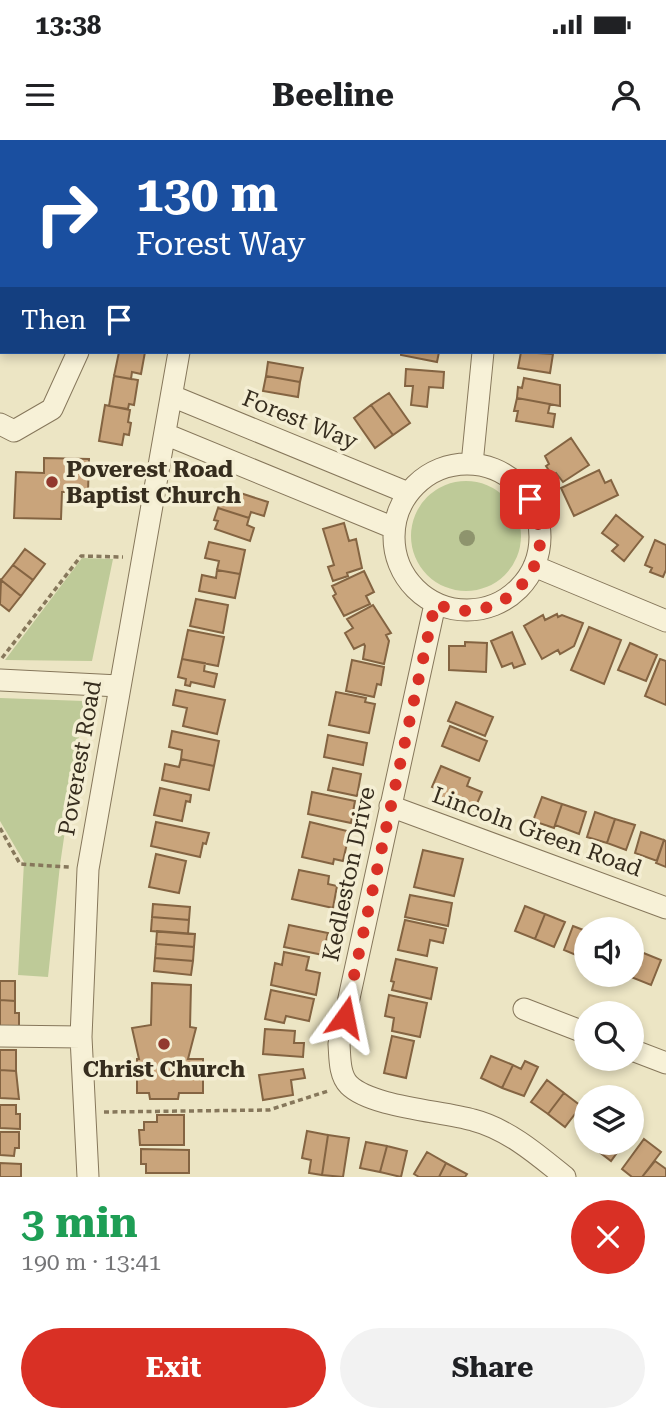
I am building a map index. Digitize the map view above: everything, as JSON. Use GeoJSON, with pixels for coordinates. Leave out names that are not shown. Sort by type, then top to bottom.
{"type":"FeatureCollection","features":[{"type":"Feature","properties":{"kind":"street"},"geometry":{"type":"LineString","coordinates":[[0,424],[14,431],[52,409],[77,354]]}},
{"type":"Feature","properties":{"kind":"street","name":"Poverest Road"},"geometry":{"type":"LineString","coordinates":[[88,1177],[81,1037],[88,869],[179,354]]}},
{"type":"Feature","properties":{"kind":"street"},"geometry":{"type":"LineString","coordinates":[[472,464],[483,354]]}},
{"type":"Feature","properties":{"kind":"street","name":"Forest Way"},"geometry":{"type":"LineString","coordinates":[[172,397],[408,493]]}},
{"type":"Feature","properties":{"kind":"street"},"geometry":{"type":"LineString","coordinates":[[165,434],[394,528]]}},
{"type":"Feature","properties":{"kind":"street"},"geometry":{"type":"LineString","coordinates":[[472,464],[495,469],[515,481],[530,499],[538,520],[540,544],[534,566],[522,586],[503,601],[481,609],[458,610],[435,604],[416,591],[403,573],[395,551],[394,528],[398,510],[408,493],[426,476],[448,466],[472,464]]}},
{"type":"Feature","properties":{"kind":"street"},"geometry":{"type":"LineString","coordinates":[[534,566],[666,621]]}},
{"type":"Feature","properties":{"kind":"street","name":"Kedleston Drive"},"geometry":{"type":"LineString","coordinates":[[348,1085],[340,1069],[339,1044],[435,604]]}},
{"type":"Feature","properties":{"kind":"street"},"geometry":{"type":"LineString","coordinates":[[0,680],[119,686]]}},
{"type":"Feature","properties":{"kind":"street","name":"Lincoln Green Road"},"geometry":{"type":"LineString","coordinates":[[390,806],[666,908]]}},
{"type":"Feature","properties":{"kind":"street"},"geometry":{"type":"LineString","coordinates":[[524,1009],[574,1028]]}},
{"type":"Feature","properties":{"kind":"street"},"geometry":{"type":"LineString","coordinates":[[0,1036],[81,1037]]}},
{"type":"Feature","properties":{"kind":"street"},"geometry":{"type":"LineString","coordinates":[[644,1055],[666,1063]]}},
{"type":"Feature","properties":{"kind":"street"},"geometry":{"type":"LineString","coordinates":[[348,1085],[375,1100],[476,1120],[528,1146],[565,1177]]}},
{"type":"Feature","properties":{"kind":"path"},"geometry":{"type":"LineString","coordinates":[[0,662],[81,556],[143,557]]}},
{"type":"Feature","properties":{"kind":"path"},"geometry":{"type":"LineString","coordinates":[[0,828],[20,864],[88,869]]}},
{"type":"Feature","properties":{"kind":"path"},"geometry":{"type":"LineString","coordinates":[[84,1113],[268,1110],[348,1085]]}},
{"type":"Feature","properties":{"kind":"green space"},"geometry":{"type":"Polygon","coordinates":[[[466,481],[487,485],[505,497],[517,515],[521,536],[517,557],[505,575],[487,587],[466,591],[445,587],[427,575],[415,557],[411,536],[415,515],[427,497],[445,485],[466,481]]]}},
{"type":"Feature","properties":{"kind":"green space"},"geometry":{"type":"Polygon","coordinates":[[[82,558],[113,559],[92,661],[5,660],[82,558]]]}},
{"type":"Feature","properties":{"kind":"green space"},"geometry":{"type":"Polygon","coordinates":[[[0,698],[84,701],[60,865],[48,977],[18,975],[24,862],[0,821],[0,698]]]}},
{"type":"Feature","properties":{"kind":"building"},"geometry":{"type":"Polygon","coordinates":[[[119,354],[145,354],[141,374],[132,372],[131,379],[114,376],[119,354]]]}},
{"type":"Feature","properties":{"kind":"building"},"geometry":{"type":"Polygon","coordinates":[[[401,354],[439,354],[437,362],[401,354]]]}},
{"type":"Feature","properties":{"kind":"building"},"geometry":{"type":"Polygon","coordinates":[[[521,354],[553,354],[550,373],[518,368],[521,354]]]}},
{"type":"Feature","properties":{"kind":"building"},"geometry":{"type":"Polygon","coordinates":[[[268,362],[303,368],[300,382],[266,376],[268,362]]]}},
{"type":"Feature","properties":{"kind":"building"},"geometry":{"type":"Polygon","coordinates":[[[406,369],[444,372],[443,388],[429,387],[427,407],[411,405],[413,386],[405,386],[406,369]]]}},
{"type":"Feature","properties":{"kind":"building"},"geometry":{"type":"Polygon","coordinates":[[[114,376],[138,380],[134,405],[129,404],[128,409],[109,406],[114,376]]]}},
{"type":"Feature","properties":{"kind":"building"},"geometry":{"type":"Polygon","coordinates":[[[266,376],[300,382],[298,397],[263,391],[266,376]]]}},
{"type":"Feature","properties":{"kind":"building"},"geometry":{"type":"Polygon","coordinates":[[[524,378],[560,385],[560,406],[517,398],[518,387],[522,388],[524,378]]]}},
{"type":"Feature","properties":{"kind":"building"},"geometry":{"type":"Polygon","coordinates":[[[389,393],[410,423],[393,435],[371,405],[389,393]]]}},
{"type":"Feature","properties":{"kind":"building"},"geometry":{"type":"Polygon","coordinates":[[[517,398],[550,404],[548,413],[555,414],[553,427],[516,421],[518,411],[514,411],[517,398]]]}},
{"type":"Feature","properties":{"kind":"building"},"geometry":{"type":"Polygon","coordinates":[[[105,405],[130,410],[129,435],[124,434],[122,445],[99,441],[105,405]]]}},
{"type":"Feature","properties":{"kind":"building"},"geometry":{"type":"Polygon","coordinates":[[[371,405],[393,435],[375,448],[354,418],[371,405]]]}},
{"type":"Feature","properties":{"kind":"building"},"geometry":{"type":"Polygon","coordinates":[[[571,438],[589,465],[563,482],[556,473],[552,475],[546,466],[549,464],[545,456],[571,438]]]}},
{"type":"Feature","properties":{"kind":"building","name":"Poverest Road Baptist Church"},"geometry":{"type":"Polygon","coordinates":[[[44,458],[89,459],[88,492],[62,492],[61,519],[14,518],[16,472],[44,473],[44,458]]]}},
{"type":"Feature","properties":{"kind":"building"},"geometry":{"type":"Polygon","coordinates":[[[599,470],[605,483],[611,480],[618,495],[574,516],[561,488],[599,470]]]}},
{"type":"Feature","properties":{"kind":"building"},"geometry":{"type":"Polygon","coordinates":[[[228,489],[268,502],[264,516],[251,512],[249,518],[218,508],[228,489]]]}},
{"type":"Feature","properties":{"kind":"building"},"geometry":{"type":"Polygon","coordinates":[[[218,508],[249,518],[247,525],[254,528],[250,541],[215,529],[218,521],[214,520],[218,508]]]}},
{"type":"Feature","properties":{"kind":"building"},"geometry":{"type":"Polygon","coordinates":[[[616,515],[643,537],[624,561],[612,551],[618,545],[602,533],[616,515]]]}},
{"type":"Feature","properties":{"kind":"building"},"geometry":{"type":"Polygon","coordinates":[[[344,523],[349,541],[356,539],[362,568],[333,581],[328,567],[334,565],[323,529],[344,523]]]}},
{"type":"Feature","properties":{"kind":"building"},"geometry":{"type":"Polygon","coordinates":[[[655,540],[666,545],[666,570],[663,577],[650,572],[652,568],[645,565],[655,540]]]}},
{"type":"Feature","properties":{"kind":"building"},"geometry":{"type":"Polygon","coordinates":[[[209,542],[245,550],[240,574],[217,570],[219,561],[205,558],[209,542]]]}},
{"type":"Feature","properties":{"kind":"building"},"geometry":{"type":"Polygon","coordinates":[[[25,549],[45,564],[33,580],[13,565],[25,549]]]}},
{"type":"Feature","properties":{"kind":"building"},"geometry":{"type":"Polygon","coordinates":[[[13,565],[33,580],[21,596],[1,580],[13,565]]]}},
{"type":"Feature","properties":{"kind":"building"},"geometry":{"type":"Polygon","coordinates":[[[217,570],[240,574],[235,598],[199,591],[202,575],[216,578],[217,570]]]}},
{"type":"Feature","properties":{"kind":"building"},"geometry":{"type":"Polygon","coordinates":[[[364,571],[374,592],[366,596],[370,604],[344,616],[333,596],[336,594],[332,586],[364,571]]]}},
{"type":"Feature","properties":{"kind":"building"},"geometry":{"type":"Polygon","coordinates":[[[1,580],[21,596],[9,611],[0,604],[1,580]]]}},
{"type":"Feature","properties":{"kind":"building"},"geometry":{"type":"Polygon","coordinates":[[[196,599],[228,605],[223,633],[190,626],[196,599]]]}},
{"type":"Feature","properties":{"kind":"building"},"geometry":{"type":"Polygon","coordinates":[[[373,605],[391,633],[386,635],[389,641],[384,664],[363,659],[364,644],[354,649],[345,633],[353,628],[347,619],[373,605]]]}},
{"type":"Feature","properties":{"kind":"building"},"geometry":{"type":"Polygon","coordinates":[[[557,614],[558,617],[562,615],[583,623],[574,646],[560,654],[558,650],[542,659],[524,626],[543,615],[545,620],[557,614]]]}},
{"type":"Feature","properties":{"kind":"building"},"geometry":{"type":"Polygon","coordinates":[[[589,627],[621,640],[604,684],[571,670],[589,627]]]}},
{"type":"Feature","properties":{"kind":"building"},"geometry":{"type":"Polygon","coordinates":[[[188,630],[224,637],[218,666],[182,659],[188,630]]]}},
{"type":"Feature","properties":{"kind":"building"},"geometry":{"type":"Polygon","coordinates":[[[512,632],[525,664],[514,668],[512,663],[502,667],[491,641],[512,632]]]}},
{"type":"Feature","properties":{"kind":"building"},"geometry":{"type":"Polygon","coordinates":[[[465,642],[487,643],[486,672],[449,670],[449,646],[465,646],[465,642]]]}},
{"type":"Feature","properties":{"kind":"building"},"geometry":{"type":"Polygon","coordinates":[[[630,643],[657,655],[646,681],[618,670],[630,643]]]}},
{"type":"Feature","properties":{"kind":"building"},"geometry":{"type":"Polygon","coordinates":[[[182,659],[205,663],[204,671],[217,674],[214,687],[191,682],[190,686],[185,685],[186,679],[178,677],[182,659]]]}},
{"type":"Feature","properties":{"kind":"building"},"geometry":{"type":"Polygon","coordinates":[[[660,659],[666,661],[666,705],[645,696],[660,659]]]}},
{"type":"Feature","properties":{"kind":"building"},"geometry":{"type":"Polygon","coordinates":[[[352,660],[384,667],[381,685],[377,684],[374,697],[346,691],[352,660]]]}},
{"type":"Feature","properties":{"kind":"building"},"geometry":{"type":"Polygon","coordinates":[[[176,690],[225,700],[217,734],[183,726],[187,708],[173,705],[176,690]]]}},
{"type":"Feature","properties":{"kind":"building"},"geometry":{"type":"Polygon","coordinates":[[[336,692],[366,698],[365,702],[375,704],[369,733],[329,725],[336,692]]]}},
{"type":"Feature","properties":{"kind":"building"},"geometry":{"type":"Polygon","coordinates":[[[456,702],[493,717],[485,736],[448,721],[456,702]]]}},
{"type":"Feature","properties":{"kind":"building"},"geometry":{"type":"Polygon","coordinates":[[[450,726],[487,741],[479,761],[442,746],[450,726]]]}},
{"type":"Feature","properties":{"kind":"building"},"geometry":{"type":"Polygon","coordinates":[[[172,731],[219,741],[214,766],[181,759],[182,750],[169,747],[172,731]]]}},
{"type":"Feature","properties":{"kind":"building"},"geometry":{"type":"Polygon","coordinates":[[[328,735],[367,743],[363,765],[324,757],[328,735]]]}},
{"type":"Feature","properties":{"kind":"building"},"geometry":{"type":"Polygon","coordinates":[[[181,759],[214,766],[209,790],[162,780],[165,764],[179,767],[181,759]]]}},
{"type":"Feature","properties":{"kind":"building"},"geometry":{"type":"Polygon","coordinates":[[[441,766],[470,778],[467,786],[482,792],[473,813],[437,799],[441,790],[432,787],[441,766]]]}},
{"type":"Feature","properties":{"kind":"building"},"geometry":{"type":"Polygon","coordinates":[[[333,768],[361,774],[357,796],[328,790],[333,768]]]}},
{"type":"Feature","properties":{"kind":"building"},"geometry":{"type":"Polygon","coordinates":[[[160,788],[191,795],[190,802],[186,801],[182,821],[154,815],[160,788]]]}},
{"type":"Feature","properties":{"kind":"building"},"geometry":{"type":"Polygon","coordinates":[[[312,792],[355,801],[351,823],[308,814],[312,792]]]}},
{"type":"Feature","properties":{"kind":"building"},"geometry":{"type":"Polygon","coordinates":[[[542,797],[562,804],[554,828],[533,821],[542,797]]]}},
{"type":"Feature","properties":{"kind":"building"},"geometry":{"type":"Polygon","coordinates":[[[562,804],[586,812],[579,834],[555,825],[562,804]]]}},
{"type":"Feature","properties":{"kind":"building"},"geometry":{"type":"Polygon","coordinates":[[[595,812],[615,819],[607,843],[587,837],[595,812]]]}},
{"type":"Feature","properties":{"kind":"building"},"geometry":{"type":"Polygon","coordinates":[[[615,819],[635,825],[626,850],[607,843],[615,819]]]}},
{"type":"Feature","properties":{"kind":"building"},"geometry":{"type":"Polygon","coordinates":[[[156,822],[209,833],[206,844],[203,843],[200,857],[151,846],[156,822]]]}},
{"type":"Feature","properties":{"kind":"building"},"geometry":{"type":"Polygon","coordinates":[[[310,822],[347,831],[343,861],[334,859],[333,864],[302,857],[310,822]]]}},
{"type":"Feature","properties":{"kind":"building"},"geometry":{"type":"Polygon","coordinates":[[[641,832],[664,840],[657,861],[635,853],[641,832]]]}},
{"type":"Feature","properties":{"kind":"building"},"geometry":{"type":"Polygon","coordinates":[[[664,840],[666,841],[666,867],[656,863],[664,840]]]}},
{"type":"Feature","properties":{"kind":"building"},"geometry":{"type":"Polygon","coordinates":[[[423,850],[463,859],[454,896],[414,887],[423,850]]]}},
{"type":"Feature","properties":{"kind":"building"},"geometry":{"type":"Polygon","coordinates":[[[156,854],[186,861],[179,893],[149,887],[156,854]]]}},
{"type":"Feature","properties":{"kind":"building"},"geometry":{"type":"Polygon","coordinates":[[[299,870],[329,876],[328,884],[337,886],[333,908],[292,899],[299,870]]]}},
{"type":"Feature","properties":{"kind":"building"},"geometry":{"type":"Polygon","coordinates":[[[410,895],[452,903],[448,926],[405,917],[410,895]]]}},
{"type":"Feature","properties":{"kind":"building"},"geometry":{"type":"Polygon","coordinates":[[[153,904],[190,907],[189,920],[152,917],[153,904]]]}},
{"type":"Feature","properties":{"kind":"building"},"geometry":{"type":"Polygon","coordinates":[[[525,906],[545,914],[535,939],[515,931],[525,906]]]}},
{"type":"Feature","properties":{"kind":"building"},"geometry":{"type":"Polygon","coordinates":[[[545,914],[565,922],[554,947],[535,939],[545,914]]]}},
{"type":"Feature","properties":{"kind":"building"},"geometry":{"type":"Polygon","coordinates":[[[152,917],[189,920],[188,934],[151,931],[152,917]]]}},
{"type":"Feature","properties":{"kind":"building"},"geometry":{"type":"Polygon","coordinates":[[[405,920],[446,929],[443,943],[430,940],[427,956],[398,950],[405,920]]]}},
{"type":"Feature","properties":{"kind":"building"},"geometry":{"type":"Polygon","coordinates":[[[289,925],[328,933],[323,955],[284,947],[289,925]]]}},
{"type":"Feature","properties":{"kind":"building"},"geometry":{"type":"Polygon","coordinates":[[[573,926],[574,926],[574,954],[564,950],[573,926]]]}},
{"type":"Feature","properties":{"kind":"building"},"geometry":{"type":"Polygon","coordinates":[[[157,931],[195,934],[194,947],[156,944],[157,931]]]}},
{"type":"Feature","properties":{"kind":"building"},"geometry":{"type":"Polygon","coordinates":[[[156,944],[194,947],[193,961],[155,958],[156,944]]]}},
{"type":"Feature","properties":{"kind":"building"},"geometry":{"type":"Polygon","coordinates":[[[284,952],[309,957],[306,970],[320,973],[316,995],[271,985],[275,963],[282,965],[284,952]]]}},
{"type":"Feature","properties":{"kind":"building"},"geometry":{"type":"Polygon","coordinates":[[[644,953],[661,960],[651,985],[644,982],[644,953]]]}},
{"type":"Feature","properties":{"kind":"building"},"geometry":{"type":"Polygon","coordinates":[[[155,958],[193,961],[191,975],[154,971],[155,958]]]}},
{"type":"Feature","properties":{"kind":"building"},"geometry":{"type":"Polygon","coordinates":[[[396,959],[437,968],[431,999],[392,990],[394,982],[391,981],[396,959]]]}},
{"type":"Feature","properties":{"kind":"building"},"geometry":{"type":"Polygon","coordinates":[[[0,981],[15,981],[15,1001],[0,1000],[0,981]]]}},
{"type":"Feature","properties":{"kind":"building","name":"Christ Church"},"geometry":{"type":"Polygon","coordinates":[[[152,983],[191,985],[190,1027],[196,1028],[188,1059],[203,1059],[203,1093],[179,1093],[178,1099],[150,1099],[149,1093],[137,1093],[139,1059],[132,1028],[151,1025],[152,983]]]}},
{"type":"Feature","properties":{"kind":"building"},"geometry":{"type":"Polygon","coordinates":[[[271,990],[314,999],[309,1021],[286,1016],[284,1023],[265,1019],[271,990]]]}},
{"type":"Feature","properties":{"kind":"building"},"geometry":{"type":"Polygon","coordinates":[[[389,995],[427,1003],[420,1037],[392,1031],[394,1018],[385,1016],[389,995]]]}},
{"type":"Feature","properties":{"kind":"building"},"geometry":{"type":"Polygon","coordinates":[[[0,1000],[15,1001],[15,1013],[19,1013],[19,1028],[0,1028],[0,1000]]]}},
{"type":"Feature","properties":{"kind":"building"},"geometry":{"type":"Polygon","coordinates":[[[265,1029],[295,1031],[294,1043],[304,1043],[303,1057],[263,1054],[265,1029]]]}},
{"type":"Feature","properties":{"kind":"building"},"geometry":{"type":"Polygon","coordinates":[[[392,1036],[414,1041],[406,1078],[384,1073],[392,1036]]]}},
{"type":"Feature","properties":{"kind":"building"},"geometry":{"type":"Polygon","coordinates":[[[0,1050],[16,1050],[16,1071],[0,1070],[0,1050]]]}},
{"type":"Feature","properties":{"kind":"building"},"geometry":{"type":"Polygon","coordinates":[[[491,1056],[513,1065],[502,1088],[481,1078],[491,1056]]]}},
{"type":"Feature","properties":{"kind":"building"},"geometry":{"type":"Polygon","coordinates":[[[525,1061],[538,1067],[524,1096],[502,1088],[513,1065],[521,1069],[525,1061]]]}},
{"type":"Feature","properties":{"kind":"building"},"geometry":{"type":"Polygon","coordinates":[[[303,1069],[305,1078],[291,1080],[293,1095],[263,1100],[259,1075],[303,1069]]]}},
{"type":"Feature","properties":{"kind":"building"},"geometry":{"type":"Polygon","coordinates":[[[0,1070],[16,1071],[19,1099],[0,1098],[0,1070]]]}},
{"type":"Feature","properties":{"kind":"building"},"geometry":{"type":"Polygon","coordinates":[[[547,1080],[564,1093],[548,1114],[531,1102],[547,1080]]]}},
{"type":"Feature","properties":{"kind":"building"},"geometry":{"type":"Polygon","coordinates":[[[564,1093],[574,1101],[574,1115],[565,1127],[548,1114],[564,1093]]]}},
{"type":"Feature","properties":{"kind":"building"},"geometry":{"type":"Polygon","coordinates":[[[0,1105],[16,1105],[16,1114],[20,1114],[20,1129],[0,1128],[0,1105]]]}},
{"type":"Feature","properties":{"kind":"building"},"geometry":{"type":"Polygon","coordinates":[[[157,1115],[184,1115],[184,1145],[140,1145],[139,1130],[144,1130],[144,1122],[157,1122],[157,1115]]]}},
{"type":"Feature","properties":{"kind":"building"},"geometry":{"type":"Polygon","coordinates":[[[307,1131],[328,1135],[322,1175],[309,1173],[311,1160],[302,1158],[307,1131]]]}},
{"type":"Feature","properties":{"kind":"building"},"geometry":{"type":"Polygon","coordinates":[[[0,1132],[19,1132],[19,1148],[15,1148],[14,1156],[0,1155],[0,1132]]]}},
{"type":"Feature","properties":{"kind":"building"},"geometry":{"type":"Polygon","coordinates":[[[328,1135],[349,1138],[343,1177],[322,1175],[328,1135]]]}},
{"type":"Feature","properties":{"kind":"building"},"geometry":{"type":"Polygon","coordinates":[[[644,1139],[661,1152],[642,1177],[632,1177],[622,1169],[632,1155],[644,1155],[644,1139]]]}},
{"type":"Feature","properties":{"kind":"building"},"geometry":{"type":"Polygon","coordinates":[[[366,1142],[387,1146],[380,1172],[360,1168],[366,1142]]]}},
{"type":"Feature","properties":{"kind":"building"},"geometry":{"type":"Polygon","coordinates":[[[387,1146],[407,1151],[401,1177],[380,1172],[387,1146]]]}},
{"type":"Feature","properties":{"kind":"building"},"geometry":{"type":"Polygon","coordinates":[[[141,1149],[189,1150],[189,1173],[146,1173],[146,1164],[141,1164],[141,1149]]]}},
{"type":"Feature","properties":{"kind":"building"},"geometry":{"type":"Polygon","coordinates":[[[427,1152],[446,1163],[439,1177],[419,1177],[414,1174],[427,1152]]]}},
{"type":"Feature","properties":{"kind":"building"},"geometry":{"type":"Polygon","coordinates":[[[603,1155],[615,1155],[611,1161],[603,1155]]]}},
{"type":"Feature","properties":{"kind":"building"},"geometry":{"type":"Polygon","coordinates":[[[655,1161],[666,1169],[666,1177],[642,1177],[655,1161]]]}},
{"type":"Feature","properties":{"kind":"building"},"geometry":{"type":"Polygon","coordinates":[[[0,1163],[21,1164],[21,1177],[0,1177],[0,1163]]]}},
{"type":"Feature","properties":{"kind":"building"},"geometry":{"type":"Polygon","coordinates":[[[446,1163],[467,1174],[465,1177],[439,1177],[446,1163]]]}},
{"type":"Feature","properties":{"kind":"place","name":"Poverest Road Baptist Church"},"geometry":{"type":"Point","coordinates":[52,482]}},
{"type":"Feature","properties":{"kind":"place","name":"Christ Church"},"geometry":{"type":"Point","coordinates":[164,1044]}},
{"type":"Feature","properties":{"kind":"route"},"geometry":{"type":"LineString","coordinates":[[345,1017],[435,604],[458,610],[481,609],[503,601],[522,586],[534,566],[540,544],[538,520],[530,499]]}}]}
